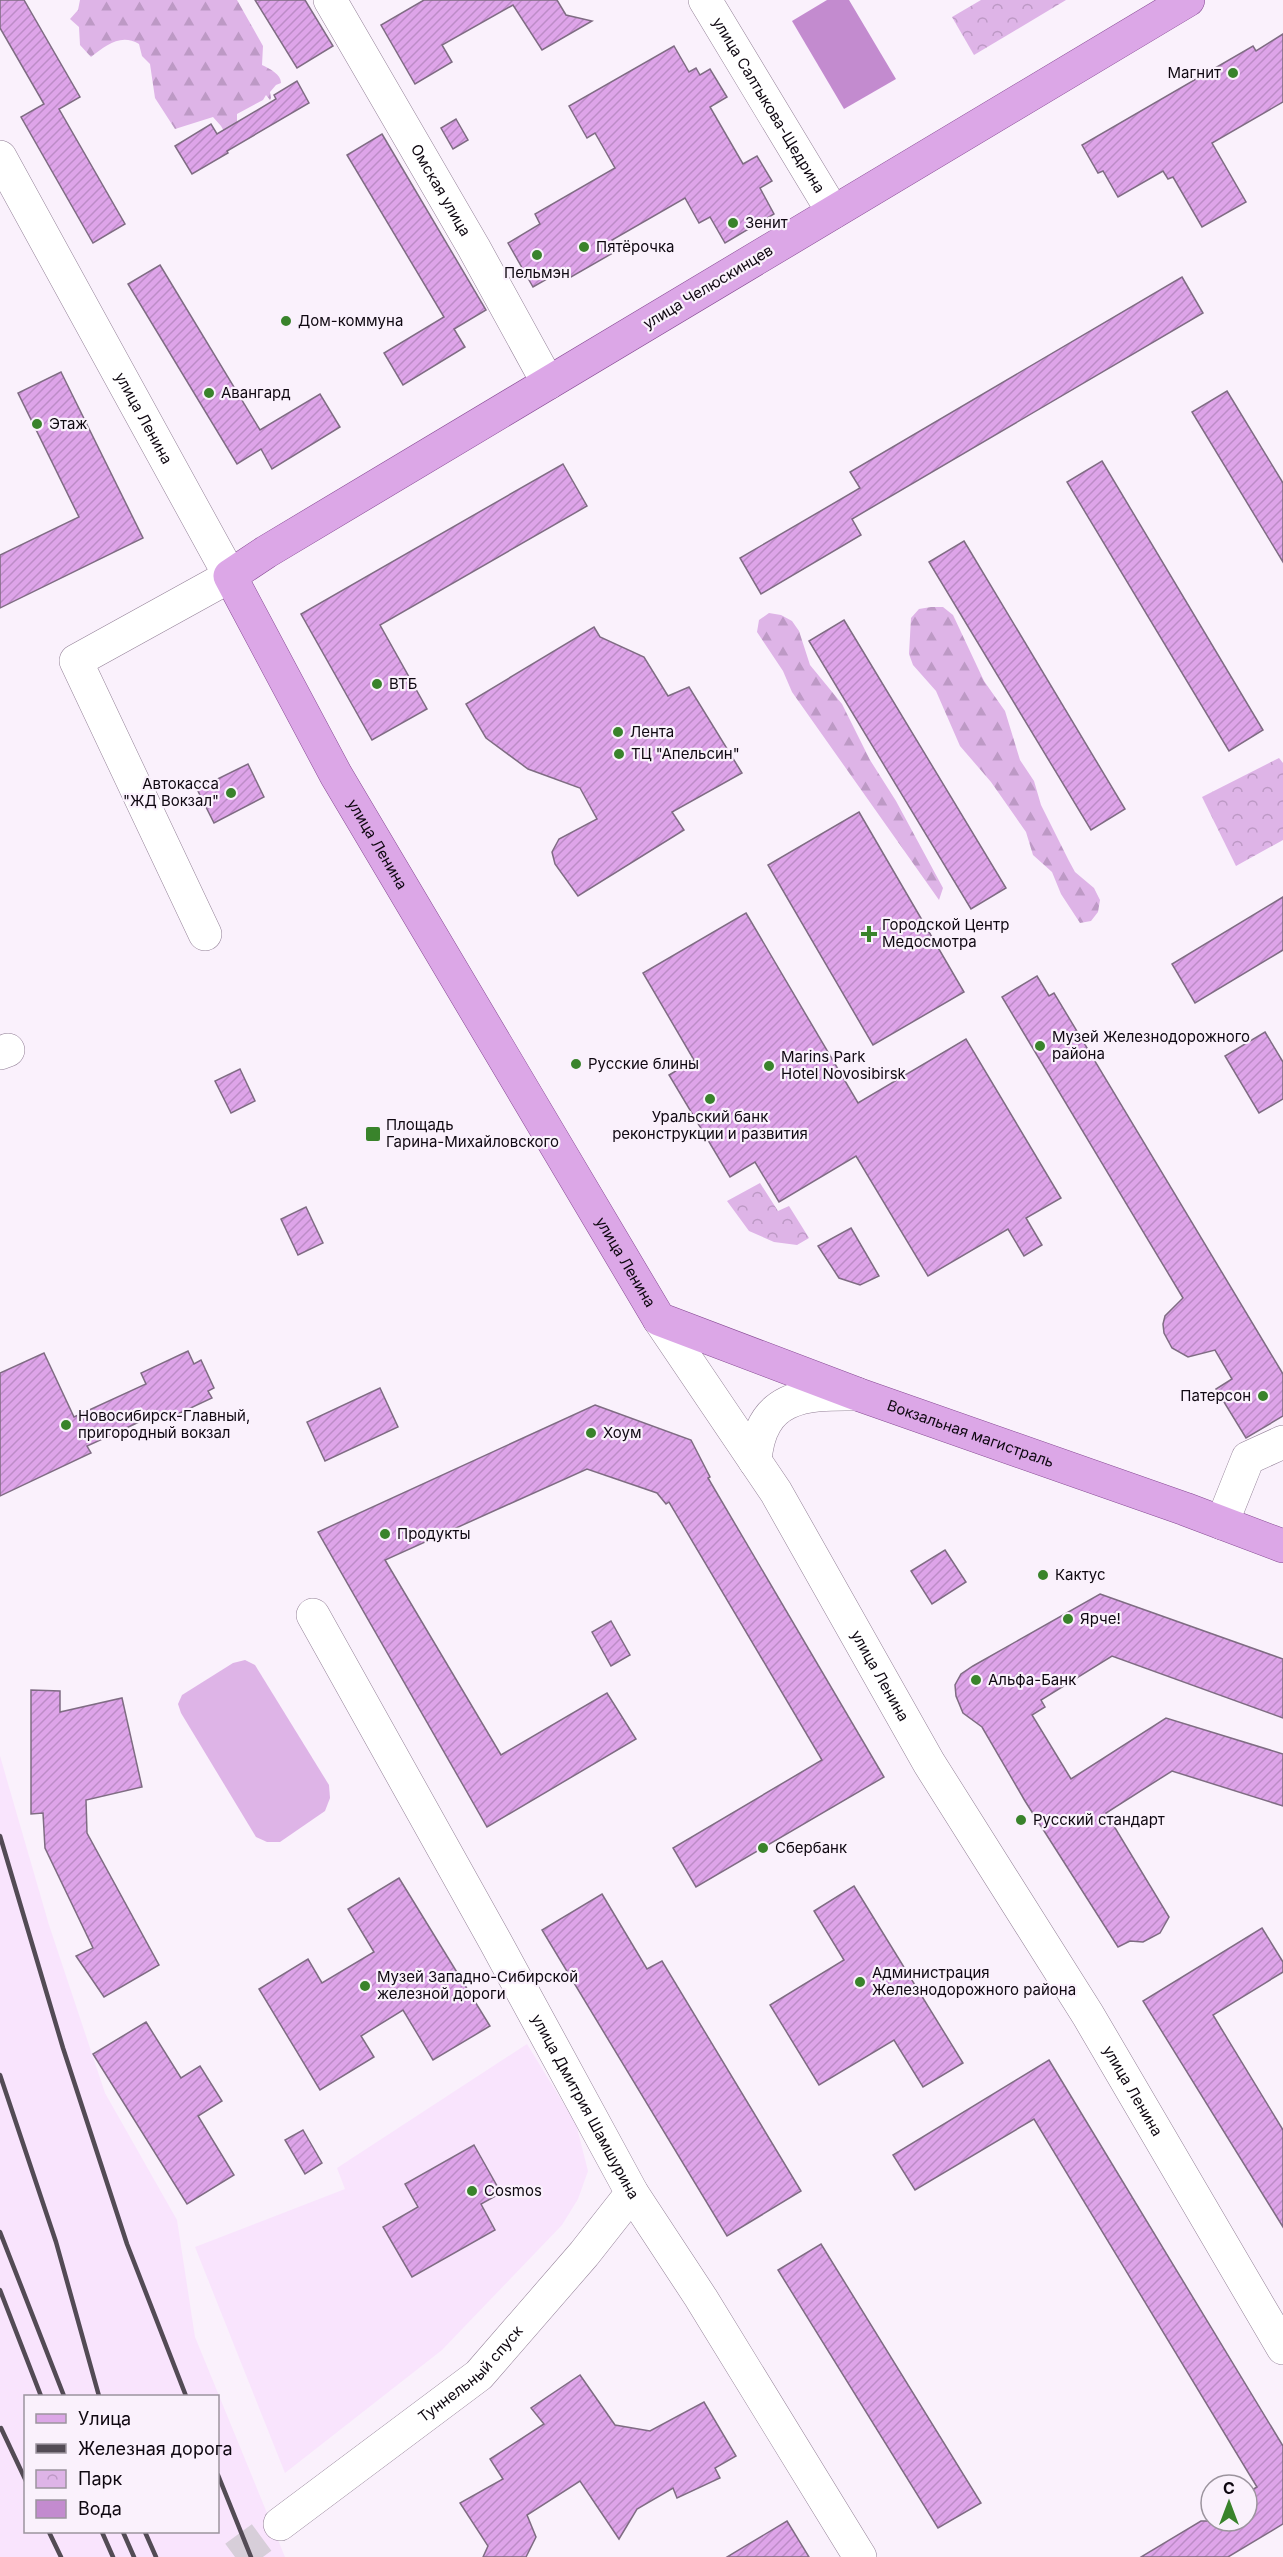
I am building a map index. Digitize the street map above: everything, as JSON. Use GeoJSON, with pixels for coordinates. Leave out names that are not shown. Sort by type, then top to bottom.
{"type":"FeatureCollection","features":[{"type":"Feature","properties":{"kind":"main road","name":"улица Челюскинцев"},"geometry":{"type":"LineString","coordinates":[[230,576],[266,552],[1188,0]]}},
{"type":"Feature","properties":{"kind":"main road","name":"улица Ленина"},"geometry":{"type":"LineString","coordinates":[[230,576],[336,775],[659,1319]]}},
{"type":"Feature","properties":{"kind":"main road","name":"Вокзальная магистраль"},"geometry":{"type":"LineString","coordinates":[[659,1319],[857,1394],[1283,1546]]}},
{"type":"Feature","properties":{"kind":"street","name":"Омская улица"},"geometry":{"type":"LineString","coordinates":[[330,0],[474,248],[548,383]]}},
{"type":"Feature","properties":{"kind":"street","name":"улица Салтыкова-Щедрина"},"geometry":{"type":"LineString","coordinates":[[705,0],[832,212]]}},
{"type":"Feature","properties":{"kind":"street","name":"улица Ленина"},"geometry":{"type":"LineString","coordinates":[[0,157],[230,576]]}},
{"type":"Feature","properties":{"kind":"street"},"geometry":{"type":"LineString","coordinates":[[205,934],[76,661],[230,576]]}},
{"type":"Feature","properties":{"kind":"street","name":"улица Ленина"},"geometry":{"type":"LineString","coordinates":[[659,1319],[780,1499],[929,1763],[1088,2015],[1283,2348]]}},
{"type":"Feature","properties":{"kind":"street"},"geometry":{"type":"LineString","coordinates":[[755,1461],[756,1443],[761,1428],[773,1412],[794,1399],[823,1394],[857,1394]]}},
{"type":"Feature","properties":{"kind":"street"},"geometry":{"type":"LineString","coordinates":[[1222,1523],[1248,1458],[1283,1442]]}},
{"type":"Feature","properties":{"kind":"street","name":"улица Дмитрия Шамшурина"},"geometry":{"type":"LineString","coordinates":[[313,1615],[632,2193],[701,2298],[860,2557]]}},
{"type":"Feature","properties":{"kind":"street","name":"Туннельный спуск"},"geometry":{"type":"LineString","coordinates":[[280,2524],[479,2375],[584,2254],[632,2193]]}},
{"type":"Feature","properties":{"kind":"shaded area"},"geometry":{"type":"Polygon","coordinates":[[[0,1756],[49,1925],[105,2093],[177,2220],[195,2337],[219,2395],[24,2395],[24,2533],[219,2533],[219,2396],[285,2557],[0,2557],[0,1756]]]}},
{"type":"Feature","properties":{"kind":"shaded area"},"geometry":{"type":"Polygon","coordinates":[[[527,2044],[576,2124],[588,2171],[578,2199],[562,2225],[442,2350],[285,2473],[195,2247],[345,2189],[337,2168],[527,2044]]]}},
{"type":"Feature","properties":{"kind":"green space"},"geometry":{"type":"Polygon","coordinates":[[[80,0],[237,0],[263,46],[262,65],[277,74],[281,83],[270,92],[270,100],[266,95],[263,100],[237,114],[237,146],[232,145],[213,117],[175,129],[155,98],[150,64],[142,56],[139,44],[120,40],[91,57],[80,45],[79,27],[70,19],[78,10],[80,0]]]}},
{"type":"Feature","properties":{"kind":"green space"},"geometry":{"type":"Polygon","coordinates":[[[981,0],[1066,0],[974,55],[952,17],[981,0]]]}},
{"type":"Feature","properties":{"kind":"green space"},"geometry":{"type":"Polygon","coordinates":[[[943,607],[953,615],[984,681],[1005,711],[1020,760],[1034,781],[1041,805],[1069,861],[1075,872],[1094,888],[1100,900],[1098,912],[1091,921],[1080,923],[1061,894],[1052,872],[1033,855],[1026,832],[991,782],[960,746],[936,691],[913,665],[909,654],[911,618],[919,609],[943,607]]]}},
{"type":"Feature","properties":{"kind":"green space"},"geometry":{"type":"Polygon","coordinates":[[[769,613],[781,615],[792,621],[799,631],[810,665],[842,704],[870,760],[896,801],[943,888],[939,900],[792,692],[783,671],[757,632],[759,620],[769,613]]]}},
{"type":"Feature","properties":{"kind":"green space"},"geometry":{"type":"Polygon","coordinates":[[[1279,758],[1283,763],[1283,840],[1236,866],[1202,797],[1279,758]]]}},
{"type":"Feature","properties":{"kind":"green space"},"geometry":{"type":"Polygon","coordinates":[[[760,1183],[778,1211],[789,1206],[809,1238],[797,1245],[774,1242],[749,1231],[727,1201],[760,1183]]]}},
{"type":"Feature","properties":{"kind":"green space"},"geometry":{"type":"Polygon","coordinates":[[[245,1660],[255,1665],[329,1785],[330,1798],[325,1811],[280,1842],[267,1842],[256,1837],[181,1713],[178,1704],[182,1695],[233,1663],[245,1660]]]}},
{"type":"Feature","properties":{"kind":"water"},"geometry":{"type":"Polygon","coordinates":[[[827,0],[849,0],[896,79],[844,109],[792,21],[827,0]]]}},
{"type":"Feature","properties":{"kind":"building"},"geometry":{"type":"Polygon","coordinates":[[[0,0],[24,0],[80,97],[59,109],[125,224],[93,243],[21,117],[44,104],[0,28],[0,0]]]}},
{"type":"Feature","properties":{"kind":"building"},"geometry":{"type":"Polygon","coordinates":[[[255,0],[305,0],[333,46],[297,68],[255,0]]]}},
{"type":"Feature","properties":{"kind":"building"},"geometry":{"type":"Polygon","coordinates":[[[424,0],[557,0],[566,15],[592,21],[542,50],[513,5],[442,45],[452,62],[415,84],[381,25],[424,0]]]}},
{"type":"Feature","properties":{"kind":"building"},"geometry":{"type":"Polygon","coordinates":[[[1283,34],[1283,102],[1212,143],[1246,202],[1202,227],[1173,177],[1168,179],[1163,171],[1118,197],[1103,171],[1098,173],[1082,145],[1253,46],[1256,51],[1283,34]]]}},
{"type":"Feature","properties":{"kind":"building"},"geometry":{"type":"Polygon","coordinates":[[[674,46],[689,72],[696,68],[700,75],[710,69],[727,97],[710,107],[743,164],[757,156],[772,181],[760,188],[774,214],[725,243],[710,217],[699,223],[685,198],[612,240],[618,250],[571,277],[566,268],[533,287],[508,243],[540,224],[535,214],[615,168],[595,133],[587,138],[569,106],[674,46]]]}},
{"type":"Feature","properties":{"kind":"building"},"geometry":{"type":"Polygon","coordinates":[[[297,81],[309,103],[192,174],[175,146],[211,124],[217,134],[276,99],[274,95],[297,81]]]}},
{"type":"Feature","properties":{"kind":"building"},"geometry":{"type":"Polygon","coordinates":[[[456,119],[468,140],[453,149],[441,128],[456,119]]]}},
{"type":"Feature","properties":{"kind":"building"},"geometry":{"type":"Polygon","coordinates":[[[382,134],[486,310],[454,329],[465,347],[403,385],[384,353],[444,317],[347,155],[382,134]]]}},
{"type":"Feature","properties":{"kind":"building"},"geometry":{"type":"Polygon","coordinates":[[[160,265],[260,430],[320,394],[340,427],[272,469],[261,449],[237,464],[128,284],[160,265]]]}},
{"type":"Feature","properties":{"kind":"building"},"geometry":{"type":"Polygon","coordinates":[[[1182,277],[1203,313],[852,519],[861,535],[761,594],[740,558],[860,488],[850,472],[1182,277]]]}},
{"type":"Feature","properties":{"kind":"building"},"geometry":{"type":"Polygon","coordinates":[[[61,372],[143,538],[0,608],[0,555],[79,517],[18,393],[61,372]]]}},
{"type":"Feature","properties":{"kind":"building"},"geometry":{"type":"Polygon","coordinates":[[[1227,391],[1283,483],[1283,562],[1192,412],[1227,391]]]}},
{"type":"Feature","properties":{"kind":"building"},"geometry":{"type":"Polygon","coordinates":[[[1102,461],[1263,730],[1229,751],[1067,482],[1102,461]]]}},
{"type":"Feature","properties":{"kind":"building"},"geometry":{"type":"Polygon","coordinates":[[[563,464],[587,506],[380,625],[427,709],[372,740],[301,614],[563,464]]]}},
{"type":"Feature","properties":{"kind":"building"},"geometry":{"type":"Polygon","coordinates":[[[964,541],[1125,809],[1091,830],[929,562],[964,541]]]}},
{"type":"Feature","properties":{"kind":"building"},"geometry":{"type":"Polygon","coordinates":[[[844,620],[1006,888],[971,909],[809,641],[844,620]]]}},
{"type":"Feature","properties":{"kind":"building","name":"ТЦ \"Апельсин\""},"geometry":{"type":"Polygon","coordinates":[[[594,627],[600,637],[644,657],[668,696],[689,687],[742,773],[672,812],[684,830],[578,896],[555,864],[552,852],[559,839],[597,819],[580,788],[528,769],[486,738],[466,704],[594,627]]]}},
{"type":"Feature","properties":{"kind":"building","name":"Автокасса \"ЖД Вокзал\""},"geometry":{"type":"Polygon","coordinates":[[[248,764],[264,797],[214,823],[197,789],[248,764]]]}},
{"type":"Feature","properties":{"kind":"building"},"geometry":{"type":"Polygon","coordinates":[[[859,812],[964,992],[873,1045],[768,865],[859,812]]]}},
{"type":"Feature","properties":{"kind":"building"},"geometry":{"type":"Polygon","coordinates":[[[1283,897],[1283,950],[1195,1003],[1172,964],[1283,897]]]}},
{"type":"Feature","properties":{"kind":"building"},"geometry":{"type":"Polygon","coordinates":[[[746,913],[858,1103],[966,1039],[1061,1198],[1026,1218],[1042,1245],[1024,1256],[1008,1229],[928,1276],[856,1156],[779,1202],[755,1162],[730,1177],[669,1075],[694,1060],[643,973],[746,913]]]}},
{"type":"Feature","properties":{"kind":"building"},"geometry":{"type":"Polygon","coordinates":[[[1037,976],[1049,996],[1054,993],[1283,1374],[1283,1416],[1246,1438],[1216,1389],[1232,1379],[1215,1350],[1188,1357],[1172,1348],[1164,1333],[1163,1324],[1165,1316],[1183,1298],[1002,997],[1037,976]]]}},
{"type":"Feature","properties":{"kind":"building"},"geometry":{"type":"Polygon","coordinates":[[[1265,1032],[1283,1062],[1283,1099],[1259,1113],[1225,1056],[1265,1032]]]}},
{"type":"Feature","properties":{"kind":"building"},"geometry":{"type":"Polygon","coordinates":[[[240,1069],[255,1101],[231,1113],[215,1081],[240,1069]]]}},
{"type":"Feature","properties":{"kind":"building"},"geometry":{"type":"Polygon","coordinates":[[[306,1207],[323,1243],[298,1255],[281,1219],[306,1207]]]}},
{"type":"Feature","properties":{"kind":"building"},"geometry":{"type":"Polygon","coordinates":[[[851,1228],[879,1276],[860,1285],[839,1278],[818,1246],[851,1228]]]}},
{"type":"Feature","properties":{"kind":"building","name":"Новосибирск-Главный, пригородный вокзал"},"geometry":{"type":"Polygon","coordinates":[[[188,1351],[194,1364],[201,1360],[214,1388],[208,1391],[212,1398],[163,1421],[160,1412],[87,1446],[91,1453],[0,1496],[0,1373],[44,1353],[74,1417],[146,1384],[141,1373],[188,1351]]]}},
{"type":"Feature","properties":{"kind":"building"},"geometry":{"type":"Polygon","coordinates":[[[380,1388],[398,1427],[325,1461],[307,1422],[380,1388]]]}},
{"type":"Feature","properties":{"kind":"building"},"geometry":{"type":"Polygon","coordinates":[[[595,1405],[691,1440],[710,1477],[708,1478],[884,1777],[696,1887],[673,1848],[822,1760],[669,1502],[666,1504],[657,1493],[587,1469],[385,1560],[501,1755],[607,1693],[636,1739],[487,1827],[318,1532],[595,1405]]]}},
{"type":"Feature","properties":{"kind":"building"},"geometry":{"type":"Polygon","coordinates":[[[945,1550],[966,1582],[932,1604],[911,1571],[945,1550]]]}},
{"type":"Feature","properties":{"kind":"building"},"geometry":{"type":"Polygon","coordinates":[[[1100,1594],[1283,1659],[1283,1718],[1112,1656],[1041,1700],[1045,1707],[1032,1715],[1071,1779],[1166,1718],[1283,1754],[1283,1806],[1172,1771],[1106,1813],[1169,1917],[1160,1933],[1143,1942],[1130,1941],[1118,1947],[1025,1801],[982,1727],[963,1713],[956,1696],[955,1685],[961,1674],[973,1666],[1100,1594]]]}},
{"type":"Feature","properties":{"kind":"building"},"geometry":{"type":"Polygon","coordinates":[[[611,1621],[630,1655],[611,1666],[592,1632],[611,1621]]]}},
{"type":"Feature","properties":{"kind":"building"},"geometry":{"type":"Polygon","coordinates":[[[31,1690],[60,1691],[60,1712],[122,1698],[142,1787],[86,1800],[87,1833],[159,1965],[104,1997],[76,1956],[93,1948],[45,1848],[43,1813],[31,1814],[31,1690]]]}},
{"type":"Feature","properties":{"kind":"building","name":"Музей Западно-Сибирской железной дороги"},"geometry":{"type":"Polygon","coordinates":[[[399,1878],[490,2026],[433,2060],[403,2010],[361,2036],[374,2057],[320,2090],[259,1989],[308,1959],[322,1983],[374,1952],[348,1909],[399,1878]]]}},
{"type":"Feature","properties":{"kind":"building","name":"Администрация Железнодорожного района"},"geometry":{"type":"Polygon","coordinates":[[[854,1886],[963,2063],[923,2087],[894,2040],[819,2085],[770,2005],[844,1960],[814,1911],[854,1886]]]}},
{"type":"Feature","properties":{"kind":"building"},"geometry":{"type":"Polygon","coordinates":[[[602,1894],[647,1969],[662,1961],[801,2191],[727,2236],[542,1930],[602,1894]]]}},
{"type":"Feature","properties":{"kind":"building"},"geometry":{"type":"Polygon","coordinates":[[[1262,1928],[1283,1962],[1283,1972],[1213,2015],[1283,2130],[1283,2227],[1143,2001],[1262,1928]]]}},
{"type":"Feature","properties":{"kind":"building"},"geometry":{"type":"Polygon","coordinates":[[[146,2022],[181,2078],[200,2066],[222,2101],[198,2116],[234,2175],[187,2204],[93,2054],[146,2022]]]}},
{"type":"Feature","properties":{"kind":"building"},"geometry":{"type":"Polygon","coordinates":[[[1049,2060],[1283,2446],[1283,2524],[1228,2557],[1141,2557],[1199,2522],[1199,2533],[1259,2533],[1259,2473],[1249,2473],[1034,2119],[915,2190],[893,2155],[1049,2060]]]}},
{"type":"Feature","properties":{"kind":"building"},"geometry":{"type":"Polygon","coordinates":[[[303,2130],[322,2163],[305,2174],[285,2140],[303,2130]]]}},
{"type":"Feature","properties":{"kind":"building"},"geometry":{"type":"Polygon","coordinates":[[[474,2145],[501,2193],[481,2204],[495,2230],[412,2277],[383,2227],[418,2207],[405,2184],[474,2145]]]}},
{"type":"Feature","properties":{"kind":"building"},"geometry":{"type":"Polygon","coordinates":[[[821,2244],[981,2503],[938,2528],[778,2270],[821,2244]]]}},
{"type":"Feature","properties":{"kind":"building"},"geometry":{"type":"Polygon","coordinates":[[[580,2375],[615,2425],[650,2431],[704,2402],[736,2456],[715,2468],[720,2478],[677,2498],[673,2488],[637,2509],[619,2539],[580,2481],[527,2515],[536,2537],[526,2557],[483,2557],[488,2546],[460,2503],[503,2479],[490,2459],[544,2424],[531,2408],[580,2375]]]}},
{"type":"Feature","properties":{"kind":"building"},"geometry":{"type":"Polygon","coordinates":[[[787,2521],[809,2557],[727,2557],[787,2521]]]}},
{"type":"Feature","properties":{"kind":"tunnel"},"geometry":{"type":"LineString","coordinates":[[235,2557],[280,2524]]}},
{"type":"Feature","properties":{"kind":"railway"},"geometry":{"type":"LineString","coordinates":[[0,1836],[63,2048],[127,2244],[186,2395]]}},
{"type":"Feature","properties":{"kind":"railway"},"geometry":{"type":"LineString","coordinates":[[0,2075],[56,2242],[99,2395]]}},
{"type":"Feature","properties":{"kind":"railway"},"geometry":{"type":"LineString","coordinates":[[0,2232],[64,2395]]}},
{"type":"Feature","properties":{"kind":"railway"},"geometry":{"type":"LineString","coordinates":[[0,2290],[41,2395]]}},
{"type":"Feature","properties":{"kind":"railway"},"geometry":{"type":"LineString","coordinates":[[1,2428],[24,2477]]}},
{"type":"Feature","properties":{"kind":"railway"},"geometry":{"type":"LineString","coordinates":[[219,2477],[251,2557]]}},
{"type":"Feature","properties":{"kind":"railway"},"geometry":{"type":"LineString","coordinates":[[49,2533],[61,2557]]}},
{"type":"Feature","properties":{"kind":"railway"},"geometry":{"type":"LineString","coordinates":[[102,2533],[113,2557]]}},
{"type":"Feature","properties":{"kind":"railway"},"geometry":{"type":"LineString","coordinates":[[123,2533],[134,2557]]}},
{"type":"Feature","properties":{"kind":"railway"},"geometry":{"type":"LineString","coordinates":[[145,2533],[156,2557]]}},
{"type":"Feature","properties":{"kind":"place","name":"Магнит"},"geometry":{"type":"Point","coordinates":[1233,73]}},
{"type":"Feature","properties":{"kind":"place","name":"Зенит"},"geometry":{"type":"Point","coordinates":[733,223]}},
{"type":"Feature","properties":{"kind":"place","name":"Пятёрочка"},"geometry":{"type":"Point","coordinates":[584,247]}},
{"type":"Feature","properties":{"kind":"place","name":"Пельмэн"},"geometry":{"type":"Point","coordinates":[537,255]}},
{"type":"Feature","properties":{"kind":"place","name":"Дом-коммуна"},"geometry":{"type":"Point","coordinates":[286,321]}},
{"type":"Feature","properties":{"kind":"place","name":"Авангард"},"geometry":{"type":"Point","coordinates":[209,393]}},
{"type":"Feature","properties":{"kind":"place","name":"Этаж"},"geometry":{"type":"Point","coordinates":[37,424]}},
{"type":"Feature","properties":{"kind":"place","name":"ВТБ"},"geometry":{"type":"Point","coordinates":[377,684]}},
{"type":"Feature","properties":{"kind":"place","name":"Лента"},"geometry":{"type":"Point","coordinates":[618,732]}},
{"type":"Feature","properties":{"kind":"place","name":"ТЦ \"Апельсин\""},"geometry":{"type":"Point","coordinates":[619,754]}},
{"type":"Feature","properties":{"kind":"place","name":"Автокасса \"ЖД Вокзал\""},"geometry":{"type":"Point","coordinates":[231,793]}},
{"type":"Feature","properties":{"kind":"place","name":"Городской Центр Медосмотра"},"geometry":{"type":"Point","coordinates":[869,934]}},
{"type":"Feature","properties":{"kind":"place","name":"Музей Железнодорожного района"},"geometry":{"type":"Point","coordinates":[1040,1046]}},
{"type":"Feature","properties":{"kind":"place","name":"Русские блины"},"geometry":{"type":"Point","coordinates":[576,1064]}},
{"type":"Feature","properties":{"kind":"place","name":"Marins Park Hotel Novosibirsk"},"geometry":{"type":"Point","coordinates":[769,1066]}},
{"type":"Feature","properties":{"kind":"place","name":"Уральский банк реконструкции и развития"},"geometry":{"type":"Point","coordinates":[710,1099]}},
{"type":"Feature","properties":{"kind":"place","name":"Площадь Гарина-Михайловского"},"geometry":{"type":"Point","coordinates":[373,1134]}},
{"type":"Feature","properties":{"kind":"place","name":"Патерсон"},"geometry":{"type":"Point","coordinates":[1263,1396]}},
{"type":"Feature","properties":{"kind":"place","name":"Новосибирск-Главный, пригородный вокзал"},"geometry":{"type":"Point","coordinates":[66,1425]}},
{"type":"Feature","properties":{"kind":"place","name":"Хоум"},"geometry":{"type":"Point","coordinates":[591,1433]}},
{"type":"Feature","properties":{"kind":"place","name":"Продукты"},"geometry":{"type":"Point","coordinates":[385,1534]}},
{"type":"Feature","properties":{"kind":"place","name":"Кактус"},"geometry":{"type":"Point","coordinates":[1043,1575]}},
{"type":"Feature","properties":{"kind":"place","name":"Ярче!"},"geometry":{"type":"Point","coordinates":[1068,1619]}},
{"type":"Feature","properties":{"kind":"place","name":"Альфа-Банк"},"geometry":{"type":"Point","coordinates":[976,1680]}},
{"type":"Feature","properties":{"kind":"place","name":"Русский стандарт"},"geometry":{"type":"Point","coordinates":[1021,1820]}},
{"type":"Feature","properties":{"kind":"place","name":"Сбербанк"},"geometry":{"type":"Point","coordinates":[763,1848]}},
{"type":"Feature","properties":{"kind":"place","name":"Администрация Железнодорожного района"},"geometry":{"type":"Point","coordinates":[860,1982]}},
{"type":"Feature","properties":{"kind":"place","name":"Музей Западно-Сибирской железной дороги"},"geometry":{"type":"Point","coordinates":[365,1986]}},
{"type":"Feature","properties":{"kind":"place","name":"Cosmos"},"geometry":{"type":"Point","coordinates":[472,2191]}}]}
